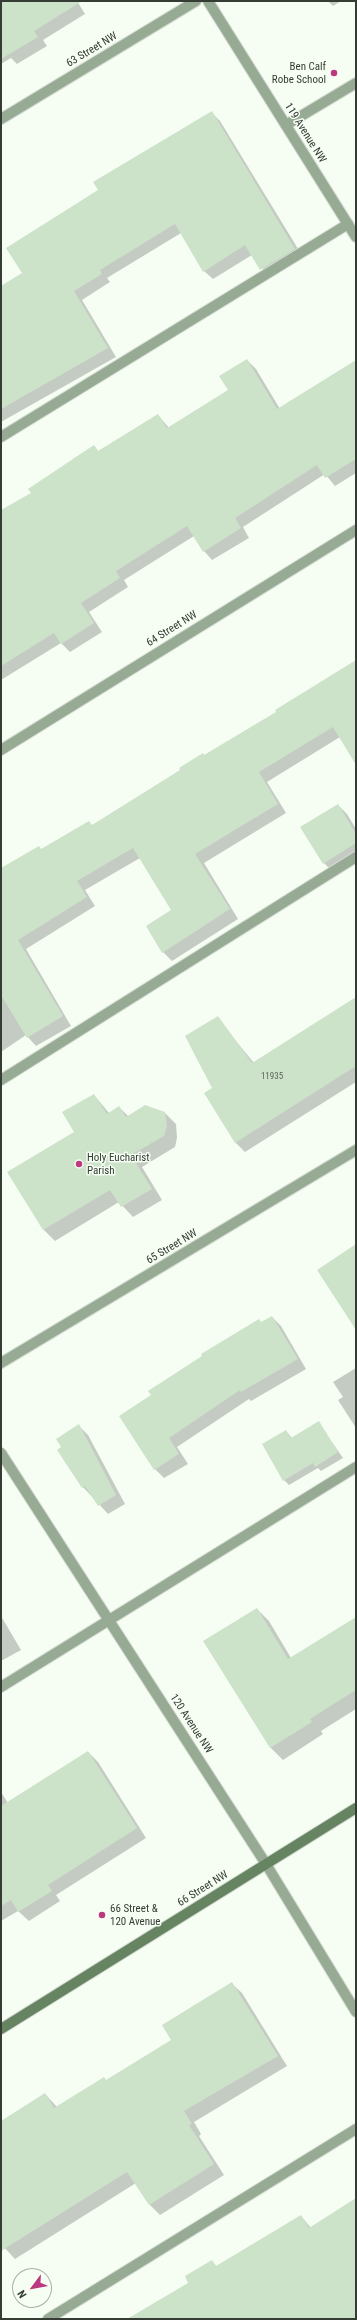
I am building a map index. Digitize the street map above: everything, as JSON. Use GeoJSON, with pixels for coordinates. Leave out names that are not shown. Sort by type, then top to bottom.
{"type":"FeatureCollection","features":[{"type":"Feature","properties":{"kind":"main road","name":"66 Street NW"},"geometry":{"type":"LineString","coordinates":[[1,2029],[356,1808]]}},
{"type":"Feature","properties":{"kind":"street","name":"63 Street NW"},"geometry":{"type":"LineString","coordinates":[[1,119],[196,1]]}},
{"type":"Feature","properties":{"kind":"street","name":"119 Avenue NW"},"geometry":{"type":"LineString","coordinates":[[208,1],[356,237]]}},
{"type":"Feature","properties":{"kind":"street"},"geometry":{"type":"LineString","coordinates":[[286,125],[356,83]]}},
{"type":"Feature","properties":{"kind":"street"},"geometry":{"type":"LineString","coordinates":[[1,437],[348,224]]}},
{"type":"Feature","properties":{"kind":"street","name":"64 Street NW"},"geometry":{"type":"LineString","coordinates":[[1,750],[356,530]]}},
{"type":"Feature","properties":{"kind":"street"},"geometry":{"type":"LineString","coordinates":[[1,1080],[356,857]]}},
{"type":"Feature","properties":{"kind":"street","name":"65 Street NW"},"geometry":{"type":"LineString","coordinates":[[1,1363],[356,1150]]}},
{"type":"Feature","properties":{"kind":"street","name":"120 Avenue NW"},"geometry":{"type":"LineString","coordinates":[[1,1453],[266,1864],[356,2012]]}},
{"type":"Feature","properties":{"kind":"street"},"geometry":{"type":"LineString","coordinates":[[1,1687],[356,1467]]}},
{"type":"Feature","properties":{"kind":"street"},"geometry":{"type":"LineString","coordinates":[[48,2319],[356,2129]]}},
{"type":"Feature","properties":{"kind":"building"},"geometry":{"type":"Polygon","coordinates":[[[1,1],[82,1],[34,31],[38,37],[1,59],[1,1]]]}},
{"type":"Feature","properties":{"kind":"building"},"geometry":{"type":"Polygon","coordinates":[[[212,111],[295,249],[260,270],[245,245],[203,272],[175,224],[100,270],[102,274],[74,291],[108,348],[1,409],[1,286],[22,273],[6,248],[98,190],[93,182],[212,111]]]}},
{"type":"Feature","properties":{"kind":"building"},"geometry":{"type":"Polygon","coordinates":[[[247,359],[277,409],[356,360],[356,459],[325,478],[317,465],[235,518],[241,528],[203,552],[187,526],[116,571],[120,578],[81,603],[94,623],[61,644],[54,633],[1,666],[1,510],[31,493],[28,489],[94,445],[98,451],[158,414],[167,428],[228,390],[219,376],[247,359]]]}},
{"type":"Feature","properties":{"kind":"building"},"geometry":{"type":"Polygon","coordinates":[[[356,660],[356,765],[333,727],[259,772],[278,804],[195,854],[230,909],[162,953],[146,926],[171,910],[133,848],[77,881],[87,897],[18,940],[63,1016],[27,1038],[1,995],[1,868],[39,846],[41,849],[89,821],[92,825],[180,770],[179,768],[203,753],[204,755],[276,712],[275,710],[356,660]]]}},
{"type":"Feature","properties":{"kind":"building"},"geometry":{"type":"Polygon","coordinates":[[[338,804],[356,834],[356,843],[323,864],[300,827],[338,804]]]}},
{"type":"Feature","properties":{"kind":"building"},"geometry":{"type":"Polygon","coordinates":[[[356,997],[356,1066],[235,1143],[204,1093],[212,1088],[185,1036],[218,1016],[252,1063],[356,997]]]}},
{"type":"Feature","properties":{"kind":"building","name":"Holy Eucharist Parish"},"geometry":{"type":"Polygon","coordinates":[[[94,1094],[107,1114],[119,1106],[126,1117],[145,1105],[165,1112],[167,1126],[164,1136],[131,1155],[152,1189],[121,1207],[110,1190],[43,1230],[7,1172],[74,1132],[62,1112],[94,1094]]]}},
{"type":"Feature","properties":{"kind":"building"},"geometry":{"type":"Polygon","coordinates":[[[356,1244],[356,1330],[317,1270],[356,1244]]]}},
{"type":"Feature","properties":{"kind":"building"},"geometry":{"type":"Polygon","coordinates":[[[272,1316],[298,1359],[241,1392],[240,1390],[169,1438],[179,1454],[154,1470],[119,1416],[151,1395],[148,1391],[202,1356],[201,1354],[259,1319],[261,1322],[272,1316]]]}},
{"type":"Feature","properties":{"kind":"building"},"geometry":{"type":"Polygon","coordinates":[[[319,1421],[338,1452],[315,1467],[313,1463],[283,1481],[262,1444],[286,1430],[291,1438],[319,1421]]]}},
{"type":"Feature","properties":{"kind":"building"},"geometry":{"type":"Polygon","coordinates":[[[79,1424],[116,1495],[98,1506],[85,1486],[82,1488],[57,1450],[61,1447],[56,1439],[79,1424]]]}},
{"type":"Feature","properties":{"kind":"building"},"geometry":{"type":"Polygon","coordinates":[[[257,1608],[288,1659],[356,1617],[356,1690],[310,1719],[312,1722],[270,1748],[203,1641],[257,1608]]]}},
{"type":"Feature","properties":{"kind":"building"},"geometry":{"type":"Polygon","coordinates":[[[88,1751],[137,1828],[48,1885],[52,1891],[18,1912],[11,1900],[1,1906],[1,1806],[88,1751]]]}},
{"type":"Feature","properties":{"kind":"building"},"geometry":{"type":"Polygon","coordinates":[[[232,1982],[278,2056],[184,2111],[192,2124],[189,2125],[214,2164],[149,2205],[127,2172],[1,2251],[1,2121],[45,2093],[54,2108],[104,2077],[106,2080],[171,2040],[162,2025],[232,1982]]]}},
{"type":"Feature","properties":{"kind":"building"},"geometry":{"type":"Polygon","coordinates":[[[356,2198],[356,2319],[127,2319],[188,2283],[185,2276],[212,2260],[216,2266],[301,2215],[309,2228],[356,2198]]]}},
{"type":"Feature","properties":{"kind":"place","name":"Ben Calf Robe School"},"geometry":{"type":"Point","coordinates":[334,73]}},
{"type":"Feature","properties":{"kind":"place","name":"Holy Eucharist Parish"},"geometry":{"type":"Point","coordinates":[79,1164]}},
{"type":"Feature","properties":{"kind":"place","name":"66 Street & 120 Avenue"},"geometry":{"type":"Point","coordinates":[102,1915]}}]}
